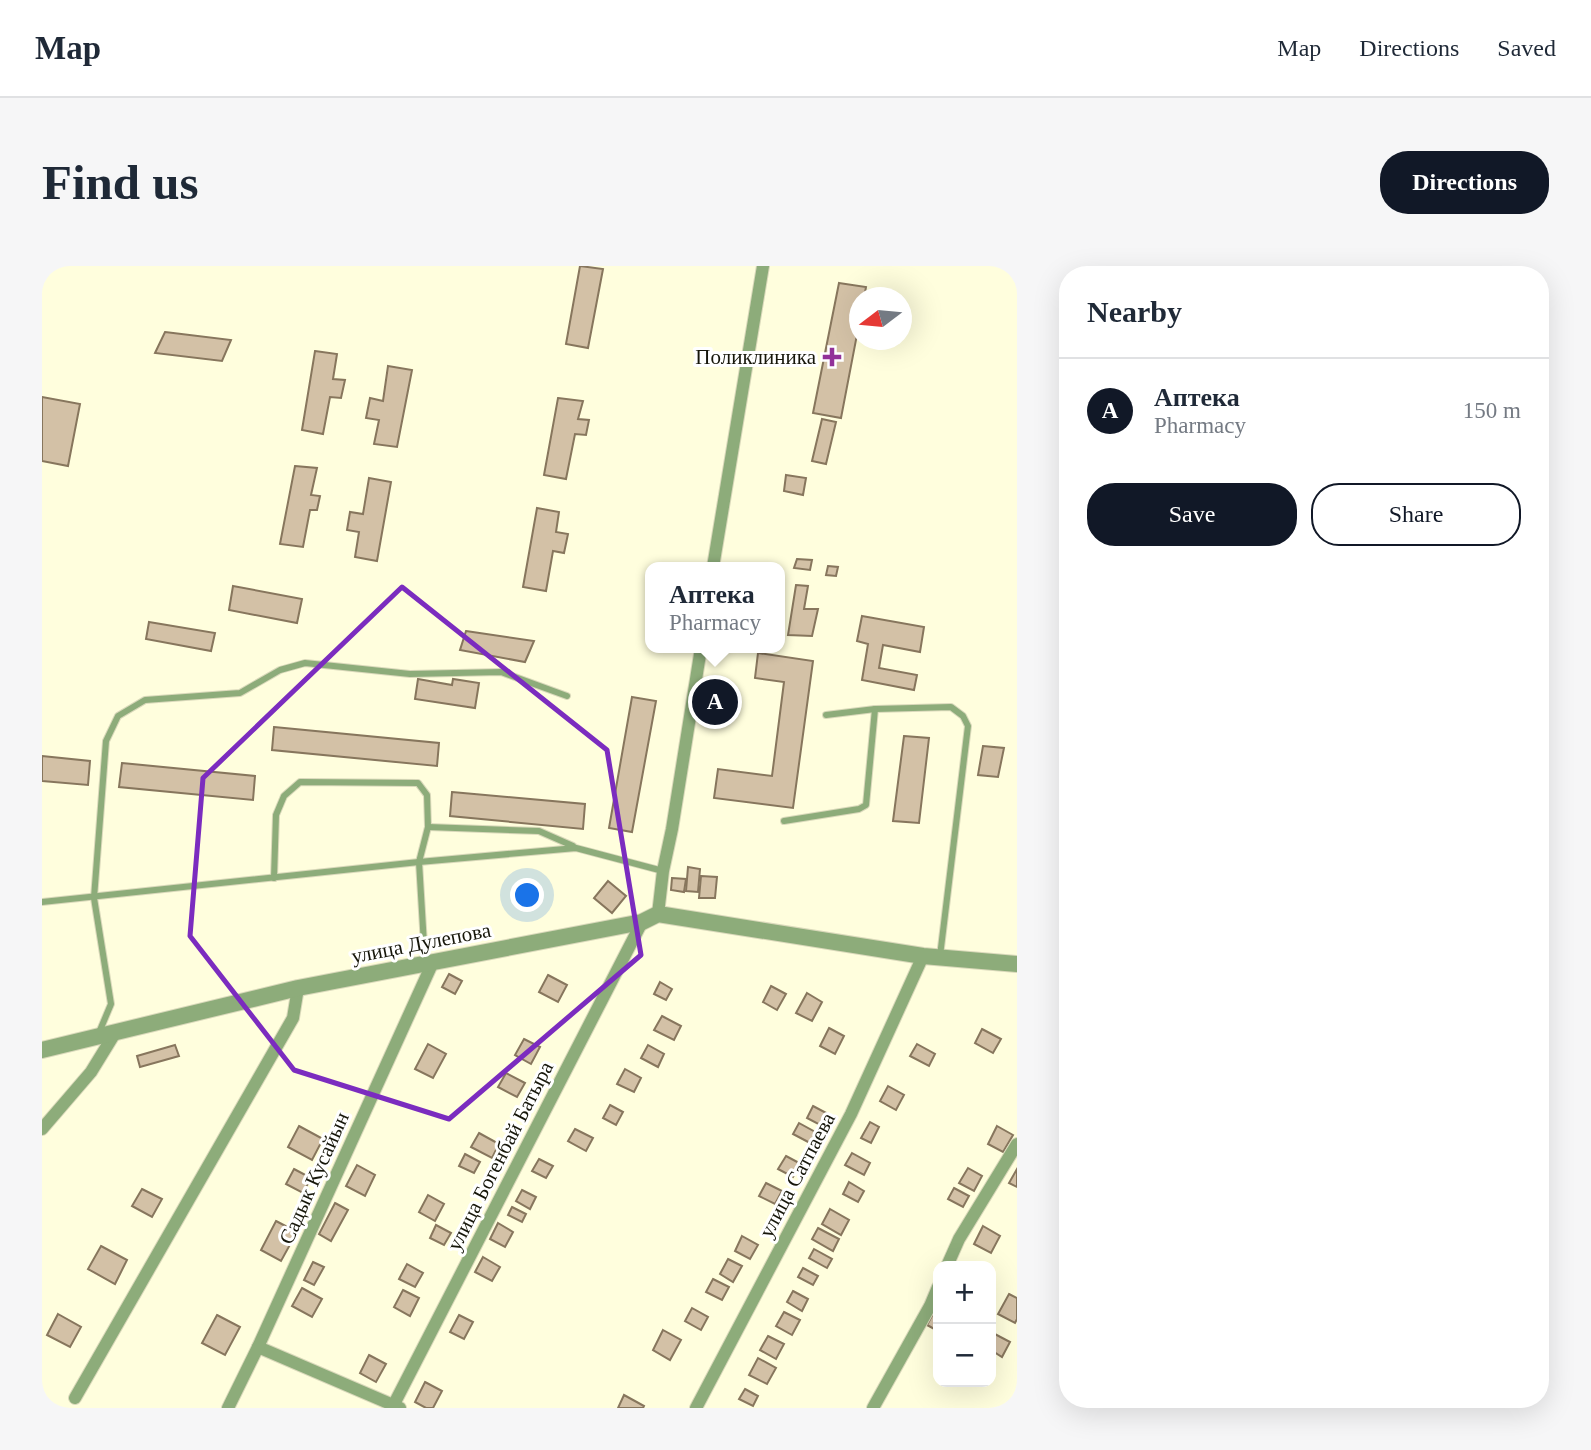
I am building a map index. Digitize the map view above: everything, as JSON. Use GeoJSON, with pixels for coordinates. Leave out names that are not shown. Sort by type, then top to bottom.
{"type":"FeatureCollection","features":[{"type":"Feature","properties":{"kind":"street"},"geometry":{"type":"LineString","coordinates":[[714,562],[763,266]]}},
{"type":"Feature","properties":{"kind":"street"},"geometry":{"type":"LineString","coordinates":[[700,653],[657,914],[923,956],[1017,964]]}},
{"type":"Feature","properties":{"kind":"street","name":"улица Дулепова"},"geometry":{"type":"LineString","coordinates":[[42,1050],[298,988],[642,922],[657,914]]}},
{"type":"Feature","properties":{"kind":"street","name":"улица Богенбай Батыра"},"geometry":{"type":"LineString","coordinates":[[396,1407],[642,922]]}},
{"type":"Feature","properties":{"kind":"street","name":"улица Сатпаева"},"geometry":{"type":"LineString","coordinates":[[696,1408],[851,1114],[923,956]]}},
{"type":"Feature","properties":{"kind":"street","name":"Садык Кусайын"},"geometry":{"type":"LineString","coordinates":[[228,1408],[258,1347],[429,963]]}},
{"type":"Feature","properties":{"kind":"street"},"geometry":{"type":"LineString","coordinates":[[75,1398],[293,1018],[298,988]]}},
{"type":"Feature","properties":{"kind":"street"},"geometry":{"type":"LineString","coordinates":[[42,1129],[91,1072],[115,1033]]}},
{"type":"Feature","properties":{"kind":"street"},"geometry":{"type":"LineString","coordinates":[[949,1261],[958,1239],[1017,1144]]}},
{"type":"Feature","properties":{"kind":"street"},"geometry":{"type":"LineString","coordinates":[[873,1408],[933,1299]]}},
{"type":"Feature","properties":{"kind":"street"},"geometry":{"type":"LineString","coordinates":[[258,1347],[396,1407]]}},
{"type":"Feature","properties":{"kind":"lane"},"geometry":{"type":"LineString","coordinates":[[97,1037],[111,1004],[94,898],[106,741],[118,716],[145,700],[240,693],[280,670],[305,663],[410,674],[501,672],[567,696]]}},
{"type":"Feature","properties":{"kind":"lane"},"geometry":{"type":"LineString","coordinates":[[826,715],[875,709],[951,707],[963,716],[968,726],[940,957]]}},
{"type":"Feature","properties":{"kind":"lane"},"geometry":{"type":"LineString","coordinates":[[784,821],[859,809],[866,805],[875,709]]}},
{"type":"Feature","properties":{"kind":"lane"},"geometry":{"type":"LineString","coordinates":[[274,878],[276,815],[284,796],[300,782],[418,783],[427,795],[428,827],[419,862],[429,963]]}},
{"type":"Feature","properties":{"kind":"lane"},"geometry":{"type":"LineString","coordinates":[[428,827],[539,831],[576,848],[663,871]]}},
{"type":"Feature","properties":{"kind":"lane"},"geometry":{"type":"LineString","coordinates":[[42,902],[576,848]]}},
{"type":"Feature","properties":{"kind":"highlighted area"},"geometry":{"type":"Polygon","coordinates":[[[402,587],[607,750],[641,955],[449,1119],[294,1070],[190,936],[203,778],[402,587]]]}},
{"type":"Feature","properties":{"kind":"building"},"geometry":{"type":"Polygon","coordinates":[[[580,266],[603,269],[588,348],[566,344],[580,266]]]}},
{"type":"Feature","properties":{"kind":"building"},"geometry":{"type":"Polygon","coordinates":[[[839,283],[866,287],[849,287],[849,350],[854,350],[841,418],[813,413],[839,283]]]}},
{"type":"Feature","properties":{"kind":"building"},"geometry":{"type":"Polygon","coordinates":[[[165,332],[231,340],[222,361],[155,353],[165,332]]]}},
{"type":"Feature","properties":{"kind":"building"},"geometry":{"type":"Polygon","coordinates":[[[315,351],[337,354],[333,379],[345,380],[341,398],[330,397],[323,434],[302,430],[315,351]]]}},
{"type":"Feature","properties":{"kind":"building"},"geometry":{"type":"Polygon","coordinates":[[[388,366],[412,370],[397,447],[374,444],[379,420],[366,418],[370,398],[383,401],[388,366]]]}},
{"type":"Feature","properties":{"kind":"building"},"geometry":{"type":"Polygon","coordinates":[[[42,397],[80,404],[68,466],[42,461],[42,397]]]}},
{"type":"Feature","properties":{"kind":"building"},"geometry":{"type":"Polygon","coordinates":[[[558,398],[583,401],[578,419],[589,420],[586,435],[575,434],[566,479],[544,475],[558,398]]]}},
{"type":"Feature","properties":{"kind":"building"},"geometry":{"type":"Polygon","coordinates":[[[822,419],[836,422],[826,464],[812,461],[822,419]]]}},
{"type":"Feature","properties":{"kind":"building"},"geometry":{"type":"Polygon","coordinates":[[[295,466],[317,468],[311,495],[320,496],[317,510],[310,510],[303,547],[280,544],[295,466]]]}},
{"type":"Feature","properties":{"kind":"building"},"geometry":{"type":"Polygon","coordinates":[[[786,475],[806,478],[803,495],[784,491],[786,475]]]}},
{"type":"Feature","properties":{"kind":"building"},"geometry":{"type":"Polygon","coordinates":[[[369,478],[391,482],[377,561],[355,557],[359,532],[347,530],[350,512],[363,514],[369,478]]]}},
{"type":"Feature","properties":{"kind":"building"},"geometry":{"type":"Polygon","coordinates":[[[537,508],[559,512],[556,532],[568,534],[564,553],[553,551],[546,591],[523,587],[537,508]]]}},
{"type":"Feature","properties":{"kind":"building"},"geometry":{"type":"Polygon","coordinates":[[[797,559],[812,560],[810,570],[794,568],[797,559]]]}},
{"type":"Feature","properties":{"kind":"building"},"geometry":{"type":"Polygon","coordinates":[[[828,566],[838,567],[836,576],[826,575],[828,566]]]}},
{"type":"Feature","properties":{"kind":"building"},"geometry":{"type":"Polygon","coordinates":[[[796,585],[808,586],[804,609],[818,609],[812,636],[788,635],[796,585]]]}},
{"type":"Feature","properties":{"kind":"building"},"geometry":{"type":"Polygon","coordinates":[[[233,586],[302,599],[297,623],[229,610],[233,586]]]}},
{"type":"Feature","properties":{"kind":"building"},"geometry":{"type":"Polygon","coordinates":[[[862,616],[924,627],[920,652],[883,645],[879,668],[917,675],[914,690],[862,680],[868,644],[857,641],[862,616]]]}},
{"type":"Feature","properties":{"kind":"building"},"geometry":{"type":"Polygon","coordinates":[[[149,622],[215,633],[211,651],[146,639],[149,622]]]}},
{"type":"Feature","properties":{"kind":"building"},"geometry":{"type":"Polygon","coordinates":[[[466,631],[534,641],[525,662],[460,650],[466,631]]]}},
{"type":"Feature","properties":{"kind":"building"},"geometry":{"type":"Polygon","coordinates":[[[758,653],[813,661],[793,808],[714,798],[718,769],[772,776],[784,682],[755,678],[758,653]]]}},
{"type":"Feature","properties":{"kind":"building"},"geometry":{"type":"Polygon","coordinates":[[[418,679],[452,685],[453,679],[479,683],[475,708],[415,699],[418,679]]]}},
{"type":"Feature","properties":{"kind":"building"},"geometry":{"type":"Polygon","coordinates":[[[708,687],[727,689],[724,710],[706,707],[708,687]]]}},
{"type":"Feature","properties":{"kind":"building"},"geometry":{"type":"Polygon","coordinates":[[[632,697],[656,701],[632,832],[609,828],[632,697]]]}},
{"type":"Feature","properties":{"kind":"building"},"geometry":{"type":"Polygon","coordinates":[[[274,727],[439,743],[437,766],[272,750],[274,727]]]}},
{"type":"Feature","properties":{"kind":"building"},"geometry":{"type":"Polygon","coordinates":[[[904,736],[929,738],[919,823],[893,821],[904,736]]]}},
{"type":"Feature","properties":{"kind":"building"},"geometry":{"type":"Polygon","coordinates":[[[983,746],[1004,748],[998,777],[978,775],[983,746]]]}},
{"type":"Feature","properties":{"kind":"building"},"geometry":{"type":"Polygon","coordinates":[[[42,756],[90,761],[88,785],[42,781],[42,756]]]}},
{"type":"Feature","properties":{"kind":"building"},"geometry":{"type":"Polygon","coordinates":[[[122,763],[255,776],[253,800],[119,787],[122,763]]]}},
{"type":"Feature","properties":{"kind":"building"},"geometry":{"type":"Polygon","coordinates":[[[452,792],[585,804],[583,829],[450,816],[452,792]]]}},
{"type":"Feature","properties":{"kind":"building"},"geometry":{"type":"Polygon","coordinates":[[[688,867],[700,869],[698,892],[686,891],[688,867]]]}},
{"type":"Feature","properties":{"kind":"building"},"geometry":{"type":"Polygon","coordinates":[[[701,876],[717,877],[715,898],[699,898],[701,876]]]}},
{"type":"Feature","properties":{"kind":"building"},"geometry":{"type":"Polygon","coordinates":[[[672,878],[686,879],[684,892],[671,890],[672,878]]]}},
{"type":"Feature","properties":{"kind":"building"},"geometry":{"type":"Polygon","coordinates":[[[608,881],[626,896],[612,913],[594,898],[608,881]]]}},
{"type":"Feature","properties":{"kind":"building"},"geometry":{"type":"Polygon","coordinates":[[[449,974],[462,981],[455,994],[442,987],[449,974]]]}},
{"type":"Feature","properties":{"kind":"building"},"geometry":{"type":"Polygon","coordinates":[[[548,975],[567,985],[558,1002],[539,992],[548,975]]]}},
{"type":"Feature","properties":{"kind":"building"},"geometry":{"type":"Polygon","coordinates":[[[660,982],[672,989],[666,1000],[654,994],[660,982]]]}},
{"type":"Feature","properties":{"kind":"building"},"geometry":{"type":"Polygon","coordinates":[[[771,986],[786,994],[777,1010],[763,1002],[771,986]]]}},
{"type":"Feature","properties":{"kind":"building"},"geometry":{"type":"Polygon","coordinates":[[[807,993],[822,1002],[812,1021],[796,1013],[807,993]]]}},
{"type":"Feature","properties":{"kind":"building"},"geometry":{"type":"Polygon","coordinates":[[[662,1016],[681,1026],[674,1040],[654,1030],[662,1016]]]}},
{"type":"Feature","properties":{"kind":"building"},"geometry":{"type":"Polygon","coordinates":[[[829,1028],[844,1036],[835,1054],[820,1046],[829,1028]]]}},
{"type":"Feature","properties":{"kind":"building"},"geometry":{"type":"Polygon","coordinates":[[[982,1029],[1001,1039],[993,1053],[975,1043],[982,1029]]]}},
{"type":"Feature","properties":{"kind":"building"},"geometry":{"type":"Polygon","coordinates":[[[524,1039],[540,1047],[531,1064],[515,1055],[524,1039]]]}},
{"type":"Feature","properties":{"kind":"building"},"geometry":{"type":"Polygon","coordinates":[[[428,1044],[446,1054],[433,1078],[415,1069],[428,1044]]]}},
{"type":"Feature","properties":{"kind":"building"},"geometry":{"type":"Polygon","coordinates":[[[917,1044],[935,1054],[929,1066],[910,1056],[917,1044]]]}},
{"type":"Feature","properties":{"kind":"building"},"geometry":{"type":"Polygon","coordinates":[[[175,1045],[179,1056],[140,1067],[137,1056],[175,1045]]]}},
{"type":"Feature","properties":{"kind":"building"},"geometry":{"type":"Polygon","coordinates":[[[648,1045],[664,1054],[658,1067],[641,1058],[648,1045]]]}},
{"type":"Feature","properties":{"kind":"building"},"geometry":{"type":"Polygon","coordinates":[[[625,1069],[641,1078],[634,1092],[617,1084],[625,1069]]]}},
{"type":"Feature","properties":{"kind":"building"},"geometry":{"type":"Polygon","coordinates":[[[506,1073],[525,1083],[517,1097],[498,1087],[506,1073]]]}},
{"type":"Feature","properties":{"kind":"building"},"geometry":{"type":"Polygon","coordinates":[[[888,1086],[904,1095],[896,1110],[880,1101],[888,1086]]]}},
{"type":"Feature","properties":{"kind":"building"},"geometry":{"type":"Polygon","coordinates":[[[610,1105],[623,1112],[616,1125],[603,1118],[610,1105]]]}},
{"type":"Feature","properties":{"kind":"building"},"geometry":{"type":"Polygon","coordinates":[[[813,1106],[830,1115],[824,1127],[807,1118],[813,1106]]]}},
{"type":"Feature","properties":{"kind":"building"},"geometry":{"type":"Polygon","coordinates":[[[870,1122],[879,1127],[871,1143],[861,1138],[870,1122]]]}},
{"type":"Feature","properties":{"kind":"building"},"geometry":{"type":"Polygon","coordinates":[[[799,1123],[817,1133],[812,1144],[793,1134],[799,1123]]]}},
{"type":"Feature","properties":{"kind":"building"},"geometry":{"type":"Polygon","coordinates":[[[299,1126],[323,1139],[312,1160],[288,1147],[299,1126]]]}},
{"type":"Feature","properties":{"kind":"building"},"geometry":{"type":"Polygon","coordinates":[[[997,1126],[1013,1135],[1003,1152],[988,1144],[997,1126]]]}},
{"type":"Feature","properties":{"kind":"building"},"geometry":{"type":"Polygon","coordinates":[[[575,1129],[593,1138],[586,1151],[568,1141],[575,1129]]]}},
{"type":"Feature","properties":{"kind":"building"},"geometry":{"type":"Polygon","coordinates":[[[479,1133],[499,1144],[492,1158],[471,1147],[479,1133]]]}},
{"type":"Feature","properties":{"kind":"building"},"geometry":{"type":"Polygon","coordinates":[[[852,1153],[870,1163],[864,1175],[845,1165],[852,1153]]]}},
{"type":"Feature","properties":{"kind":"building"},"geometry":{"type":"Polygon","coordinates":[[[465,1154],[480,1162],[474,1173],[459,1166],[465,1154]]]}},
{"type":"Feature","properties":{"kind":"building"},"geometry":{"type":"Polygon","coordinates":[[[786,1156],[801,1164],[793,1177],[778,1169],[786,1156]]]}},
{"type":"Feature","properties":{"kind":"building"},"geometry":{"type":"Polygon","coordinates":[[[539,1159],[553,1166],[546,1178],[532,1171],[539,1159]]]}},
{"type":"Feature","properties":{"kind":"building"},"geometry":{"type":"Polygon","coordinates":[[[357,1165],[375,1175],[365,1196],[346,1186],[357,1165]]]}},
{"type":"Feature","properties":{"kind":"building"},"geometry":{"type":"Polygon","coordinates":[[[968,1168],[982,1176],[974,1191],[959,1183],[968,1168]]]}},
{"type":"Feature","properties":{"kind":"building"},"geometry":{"type":"Polygon","coordinates":[[[294,1169],[311,1178],[303,1193],[286,1184],[294,1169]]]}},
{"type":"Feature","properties":{"kind":"building"},"geometry":{"type":"Polygon","coordinates":[[[1017,1169],[1017,1187],[1009,1183],[1017,1169]]]}},
{"type":"Feature","properties":{"kind":"building"},"geometry":{"type":"Polygon","coordinates":[[[849,1182],[864,1191],[858,1202],[843,1194],[849,1182]]]}},
{"type":"Feature","properties":{"kind":"building"},"geometry":{"type":"Polygon","coordinates":[[[766,1183],[782,1191],[775,1204],[759,1196],[766,1183]]]}},
{"type":"Feature","properties":{"kind":"building"},"geometry":{"type":"Polygon","coordinates":[[[954,1188],[969,1196],[963,1207],[948,1199],[954,1188]]]}},
{"type":"Feature","properties":{"kind":"building"},"geometry":{"type":"Polygon","coordinates":[[[142,1189],[162,1199],[152,1217],[132,1206],[142,1189]]]}},
{"type":"Feature","properties":{"kind":"building"},"geometry":{"type":"Polygon","coordinates":[[[522,1190],[536,1197],[530,1209],[516,1201],[522,1190]]]}},
{"type":"Feature","properties":{"kind":"building"},"geometry":{"type":"Polygon","coordinates":[[[428,1195],[444,1204],[435,1221],[419,1212],[428,1195]]]}},
{"type":"Feature","properties":{"kind":"building"},"geometry":{"type":"Polygon","coordinates":[[[335,1203],[348,1210],[331,1241],[319,1234],[335,1203]]]}},
{"type":"Feature","properties":{"kind":"building"},"geometry":{"type":"Polygon","coordinates":[[[512,1207],[526,1214],[522,1222],[508,1215],[512,1207]]]}},
{"type":"Feature","properties":{"kind":"building"},"geometry":{"type":"Polygon","coordinates":[[[830,1209],[849,1220],[841,1235],[822,1224],[830,1209]]]}},
{"type":"Feature","properties":{"kind":"building"},"geometry":{"type":"Polygon","coordinates":[[[276,1221],[297,1232],[281,1261],[261,1250],[276,1221]]]}},
{"type":"Feature","properties":{"kind":"building"},"geometry":{"type":"Polygon","coordinates":[[[498,1223],[513,1232],[505,1247],[490,1239],[498,1223]]]}},
{"type":"Feature","properties":{"kind":"building"},"geometry":{"type":"Polygon","coordinates":[[[436,1225],[451,1233],[444,1245],[430,1238],[436,1225]]]}},
{"type":"Feature","properties":{"kind":"building"},"geometry":{"type":"Polygon","coordinates":[[[983,1226],[1000,1236],[991,1253],[974,1244],[983,1226]]]}},
{"type":"Feature","properties":{"kind":"building"},"geometry":{"type":"Polygon","coordinates":[[[818,1228],[839,1239],[833,1251],[812,1239],[818,1228]]]}},
{"type":"Feature","properties":{"kind":"building"},"geometry":{"type":"Polygon","coordinates":[[[742,1236],[758,1245],[750,1259],[735,1251],[742,1236]]]}},
{"type":"Feature","properties":{"kind":"building"},"geometry":{"type":"Polygon","coordinates":[[[101,1246],[127,1260],[115,1284],[88,1269],[101,1246]]]}},
{"type":"Feature","properties":{"kind":"building"},"geometry":{"type":"Polygon","coordinates":[[[814,1249],[832,1259],[827,1268],[809,1258],[814,1249]]]}},
{"type":"Feature","properties":{"kind":"building"},"geometry":{"type":"Polygon","coordinates":[[[483,1257],[500,1267],[492,1281],[475,1272],[483,1257]]]}},
{"type":"Feature","properties":{"kind":"building"},"geometry":{"type":"Polygon","coordinates":[[[728,1259],[742,1266],[733,1282],[720,1274],[728,1259]]]}},
{"type":"Feature","properties":{"kind":"building"},"geometry":{"type":"Polygon","coordinates":[[[313,1262],[324,1267],[314,1285],[304,1280],[313,1262]]]}},
{"type":"Feature","properties":{"kind":"building"},"geometry":{"type":"Polygon","coordinates":[[[407,1264],[423,1273],[415,1287],[399,1279],[407,1264]]]}},
{"type":"Feature","properties":{"kind":"building"},"geometry":{"type":"Polygon","coordinates":[[[803,1268],[818,1276],[813,1285],[798,1277],[803,1268]]]}},
{"type":"Feature","properties":{"kind":"building"},"geometry":{"type":"Polygon","coordinates":[[[713,1279],[729,1287],[722,1300],[706,1292],[713,1279]]]}},
{"type":"Feature","properties":{"kind":"building"},"geometry":{"type":"Polygon","coordinates":[[[302,1288],[322,1299],[312,1317],[292,1306],[302,1288]]]}},
{"type":"Feature","properties":{"kind":"building"},"geometry":{"type":"Polygon","coordinates":[[[403,1290],[419,1298],[410,1316],[394,1307],[403,1290]]]}},
{"type":"Feature","properties":{"kind":"building"},"geometry":{"type":"Polygon","coordinates":[[[793,1291],[808,1299],[802,1311],[787,1302],[793,1291]]]}},
{"type":"Feature","properties":{"kind":"building"},"geometry":{"type":"Polygon","coordinates":[[[1009,1294],[1017,1298],[1015,1323],[998,1314],[1009,1294]]]}},
{"type":"Feature","properties":{"kind":"building"},"geometry":{"type":"Polygon","coordinates":[[[692,1308],[708,1317],[701,1330],[685,1321],[692,1308]]]}},
{"type":"Feature","properties":{"kind":"building"},"geometry":{"type":"Polygon","coordinates":[[[784,1312],[800,1320],[792,1335],[776,1326],[784,1312]]]}},
{"type":"Feature","properties":{"kind":"building"},"geometry":{"type":"Polygon","coordinates":[[[58,1314],[81,1327],[70,1347],[47,1335],[58,1314]]]}},
{"type":"Feature","properties":{"kind":"building"},"geometry":{"type":"Polygon","coordinates":[[[933,1314],[933,1328],[927,1325],[933,1314]]]}},
{"type":"Feature","properties":{"kind":"building"},"geometry":{"type":"Polygon","coordinates":[[[217,1315],[240,1327],[225,1355],[202,1343],[217,1315]]]}},
{"type":"Feature","properties":{"kind":"building"},"geometry":{"type":"Polygon","coordinates":[[[459,1315],[473,1322],[464,1339],[450,1332],[459,1315]]]}},
{"type":"Feature","properties":{"kind":"building"},"geometry":{"type":"Polygon","coordinates":[[[663,1330],[681,1340],[670,1360],[653,1350],[663,1330]]]}},
{"type":"Feature","properties":{"kind":"building"},"geometry":{"type":"Polygon","coordinates":[[[996,1335],[1010,1342],[1002,1357],[996,1353],[996,1335]]]}},
{"type":"Feature","properties":{"kind":"building"},"geometry":{"type":"Polygon","coordinates":[[[768,1336],[784,1344],[776,1359],[760,1350],[768,1336]]]}},
{"type":"Feature","properties":{"kind":"building"},"geometry":{"type":"Polygon","coordinates":[[[369,1355],[386,1364],[376,1382],[360,1373],[369,1355]]]}},
{"type":"Feature","properties":{"kind":"building"},"geometry":{"type":"Polygon","coordinates":[[[758,1358],[776,1368],[767,1384],[749,1375],[758,1358]]]}},
{"type":"Feature","properties":{"kind":"building"},"geometry":{"type":"Polygon","coordinates":[[[425,1382],[442,1391],[433,1408],[426,1408],[415,1402],[425,1382]]]}},
{"type":"Feature","properties":{"kind":"building"},"geometry":{"type":"Polygon","coordinates":[[[745,1389],[758,1396],[753,1406],[739,1399],[745,1389]]]}},
{"type":"Feature","properties":{"kind":"building"},"geometry":{"type":"Polygon","coordinates":[[[624,1395],[644,1406],[643,1408],[618,1408],[624,1395]]]}},
{"type":"Feature","properties":{"kind":"place","name":"Поликлиника"},"geometry":{"type":"Point","coordinates":[832,357]}},
{"type":"Feature","properties":{"kind":"place","name":"Аптека"},"geometry":{"type":"Point","coordinates":[715,702]}}]}
